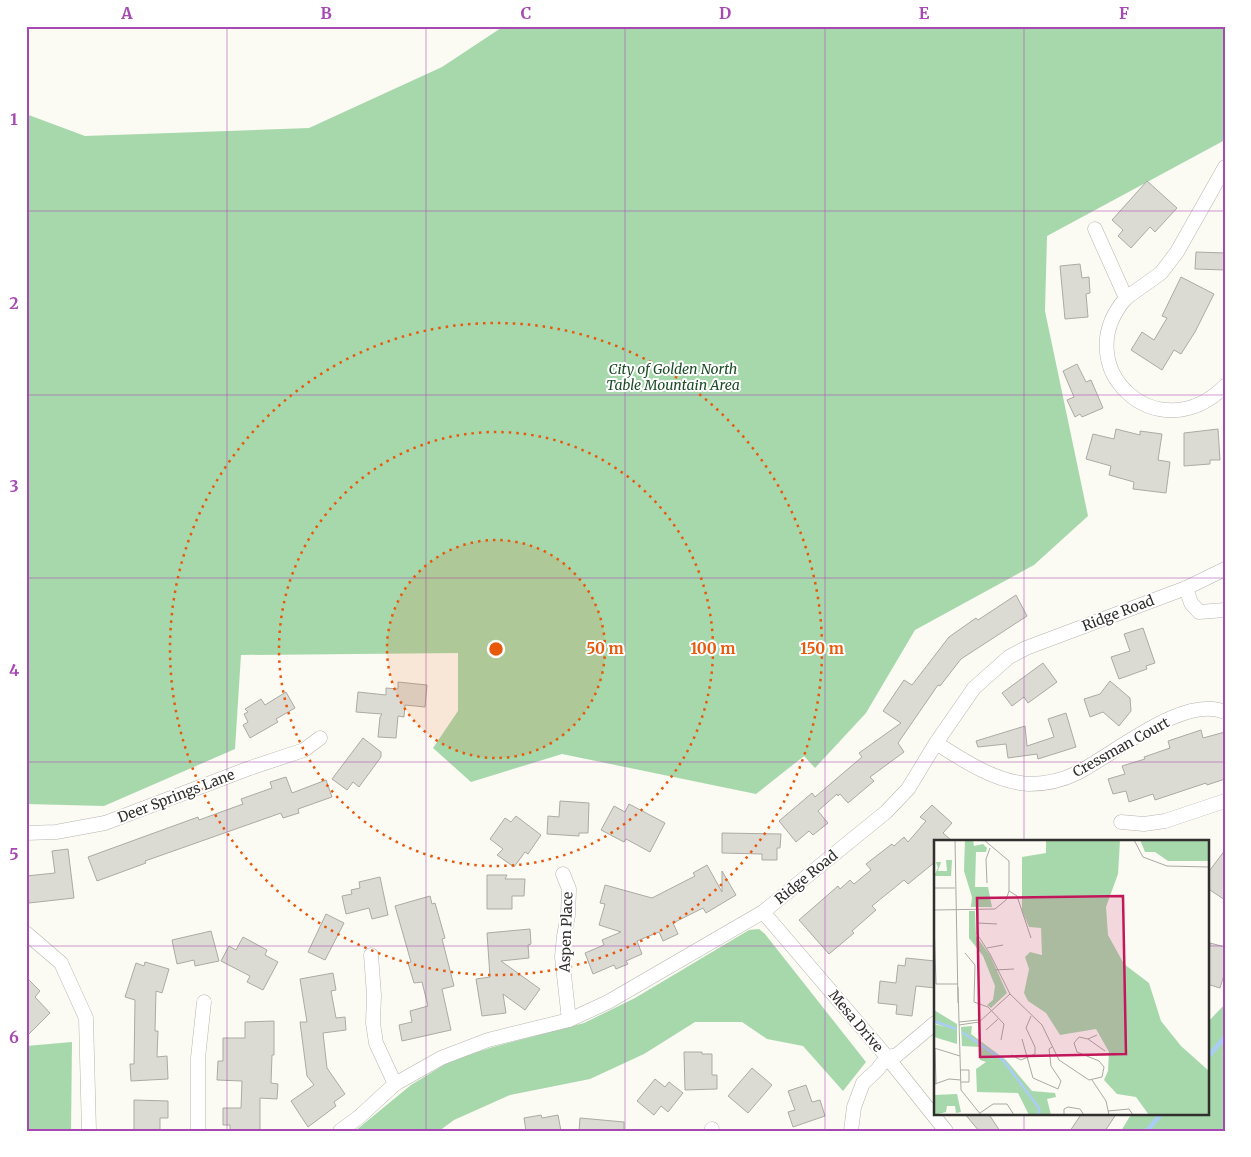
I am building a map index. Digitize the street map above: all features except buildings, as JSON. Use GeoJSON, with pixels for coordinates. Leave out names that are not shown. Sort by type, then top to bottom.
{"type":"FeatureCollection","features":[{"type":"Feature","properties":{"kind":"street"},"geometry":{"type":"LineString","coordinates":[[1225,166],[1177,252],[1161,273],[1126,298],[1117,309],[1112,318],[1107,339],[1107,354],[1117,382],[1133,398],[1156,409],[1180,411],[1207,401],[1225,386]]}},
{"type":"Feature","properties":{"kind":"street"},"geometry":{"type":"LineString","coordinates":[[1095,229],[1126,298]]}},
{"type":"Feature","properties":{"kind":"street","name":"Ridge Road"},"geometry":{"type":"LineString","coordinates":[[340,1131],[359,1117],[395,1084],[442,1058],[488,1040],[568,1020],[608,1002],[763,912],[886,812],[908,789],[974,688],[1009,657],[1026,648],[1186,588],[1225,569]]}},
{"type":"Feature","properties":{"kind":"street"},"geometry":{"type":"LineString","coordinates":[[1186,588],[1191,603],[1199,612],[1225,610]]}},
{"type":"Feature","properties":{"kind":"street","name":"Cressman Court"},"geometry":{"type":"LineString","coordinates":[[936,744],[1003,779],[1030,784],[1056,781],[1077,773],[1138,735],[1181,715],[1202,709],[1225,712]]}},
{"type":"Feature","properties":{"kind":"street","name":"Deer Springs Lane"},"geometry":{"type":"LineString","coordinates":[[26,833],[56,832],[105,823],[250,768],[304,750],[320,738]]}},
{"type":"Feature","properties":{"kind":"street"},"geometry":{"type":"LineString","coordinates":[[1121,822],[1144,824],[1165,821],[1225,800]]}},
{"type":"Feature","properties":{"kind":"street","name":"Aspen Place"},"geometry":{"type":"LineString","coordinates":[[563,874],[569,889],[568,915],[562,957],[568,1020]]}},
{"type":"Feature","properties":{"kind":"street","name":"Mesa Drive"},"geometry":{"type":"LineString","coordinates":[[763,912],[887,1057],[946,1131]]}},
{"type":"Feature","properties":{"kind":"street"},"geometry":{"type":"LineString","coordinates":[[26,933],[61,963],[86,1018],[89,1131]]}},
{"type":"Feature","properties":{"kind":"street"},"geometry":{"type":"LineString","coordinates":[[371,955],[374,995],[373,1023],[376,1043],[395,1084]]}},
{"type":"Feature","properties":{"kind":"street"},"geometry":{"type":"LineString","coordinates":[[198,1131],[198,1058],[204,1002]]}},
{"type":"Feature","properties":{"kind":"street"},"geometry":{"type":"LineString","coordinates":[[851,1131],[854,1107],[863,1083],[887,1057],[897,1055],[934,1024]]}},
{"type":"Feature","properties":{"kind":"green space","name":"City of Golden North Table Mountain Area"},"geometry":{"type":"Polygon","coordinates":[[[504,26],[1225,26],[1225,140],[1047,236],[1045,311],[1088,516],[1034,565],[915,630],[866,713],[815,768],[804,756],[756,794],[562,754],[471,782],[433,748],[458,711],[458,653],[241,655],[235,749],[104,806],[26,804],[26,114],[85,136],[309,128],[442,67],[504,26]]]}},
{"type":"Feature","properties":{"kind":"green space"},"geometry":{"type":"Polygon","coordinates":[[[759,929],[765,934],[866,1062],[843,1091],[803,1046],[767,1039],[742,1022],[695,1022],[644,1054],[590,1079],[510,1095],[454,1120],[439,1131],[355,1131],[411,1085],[452,1060],[584,1023],[635,998],[749,930],[759,929]]]}},
{"type":"Feature","properties":{"kind":"green space"},"geometry":{"type":"Polygon","coordinates":[[[1225,1004],[1225,1131],[1121,1131],[1131,1114],[1208,1114],[1208,1022],[1225,1004]]]}},
{"type":"Feature","properties":{"kind":"green space"},"geometry":{"type":"Polygon","coordinates":[[[72,1042],[71,1131],[26,1131],[26,1046],[72,1042]]]}},
{"type":"Feature","properties":{"kind":"waterway"},"geometry":{"type":"LineString","coordinates":[[1208,1057],[1225,1037]]}},
{"type":"Feature","properties":{"kind":"waterway"},"geometry":{"type":"LineString","coordinates":[[1147,1131],[1161,1114]]}}]}
